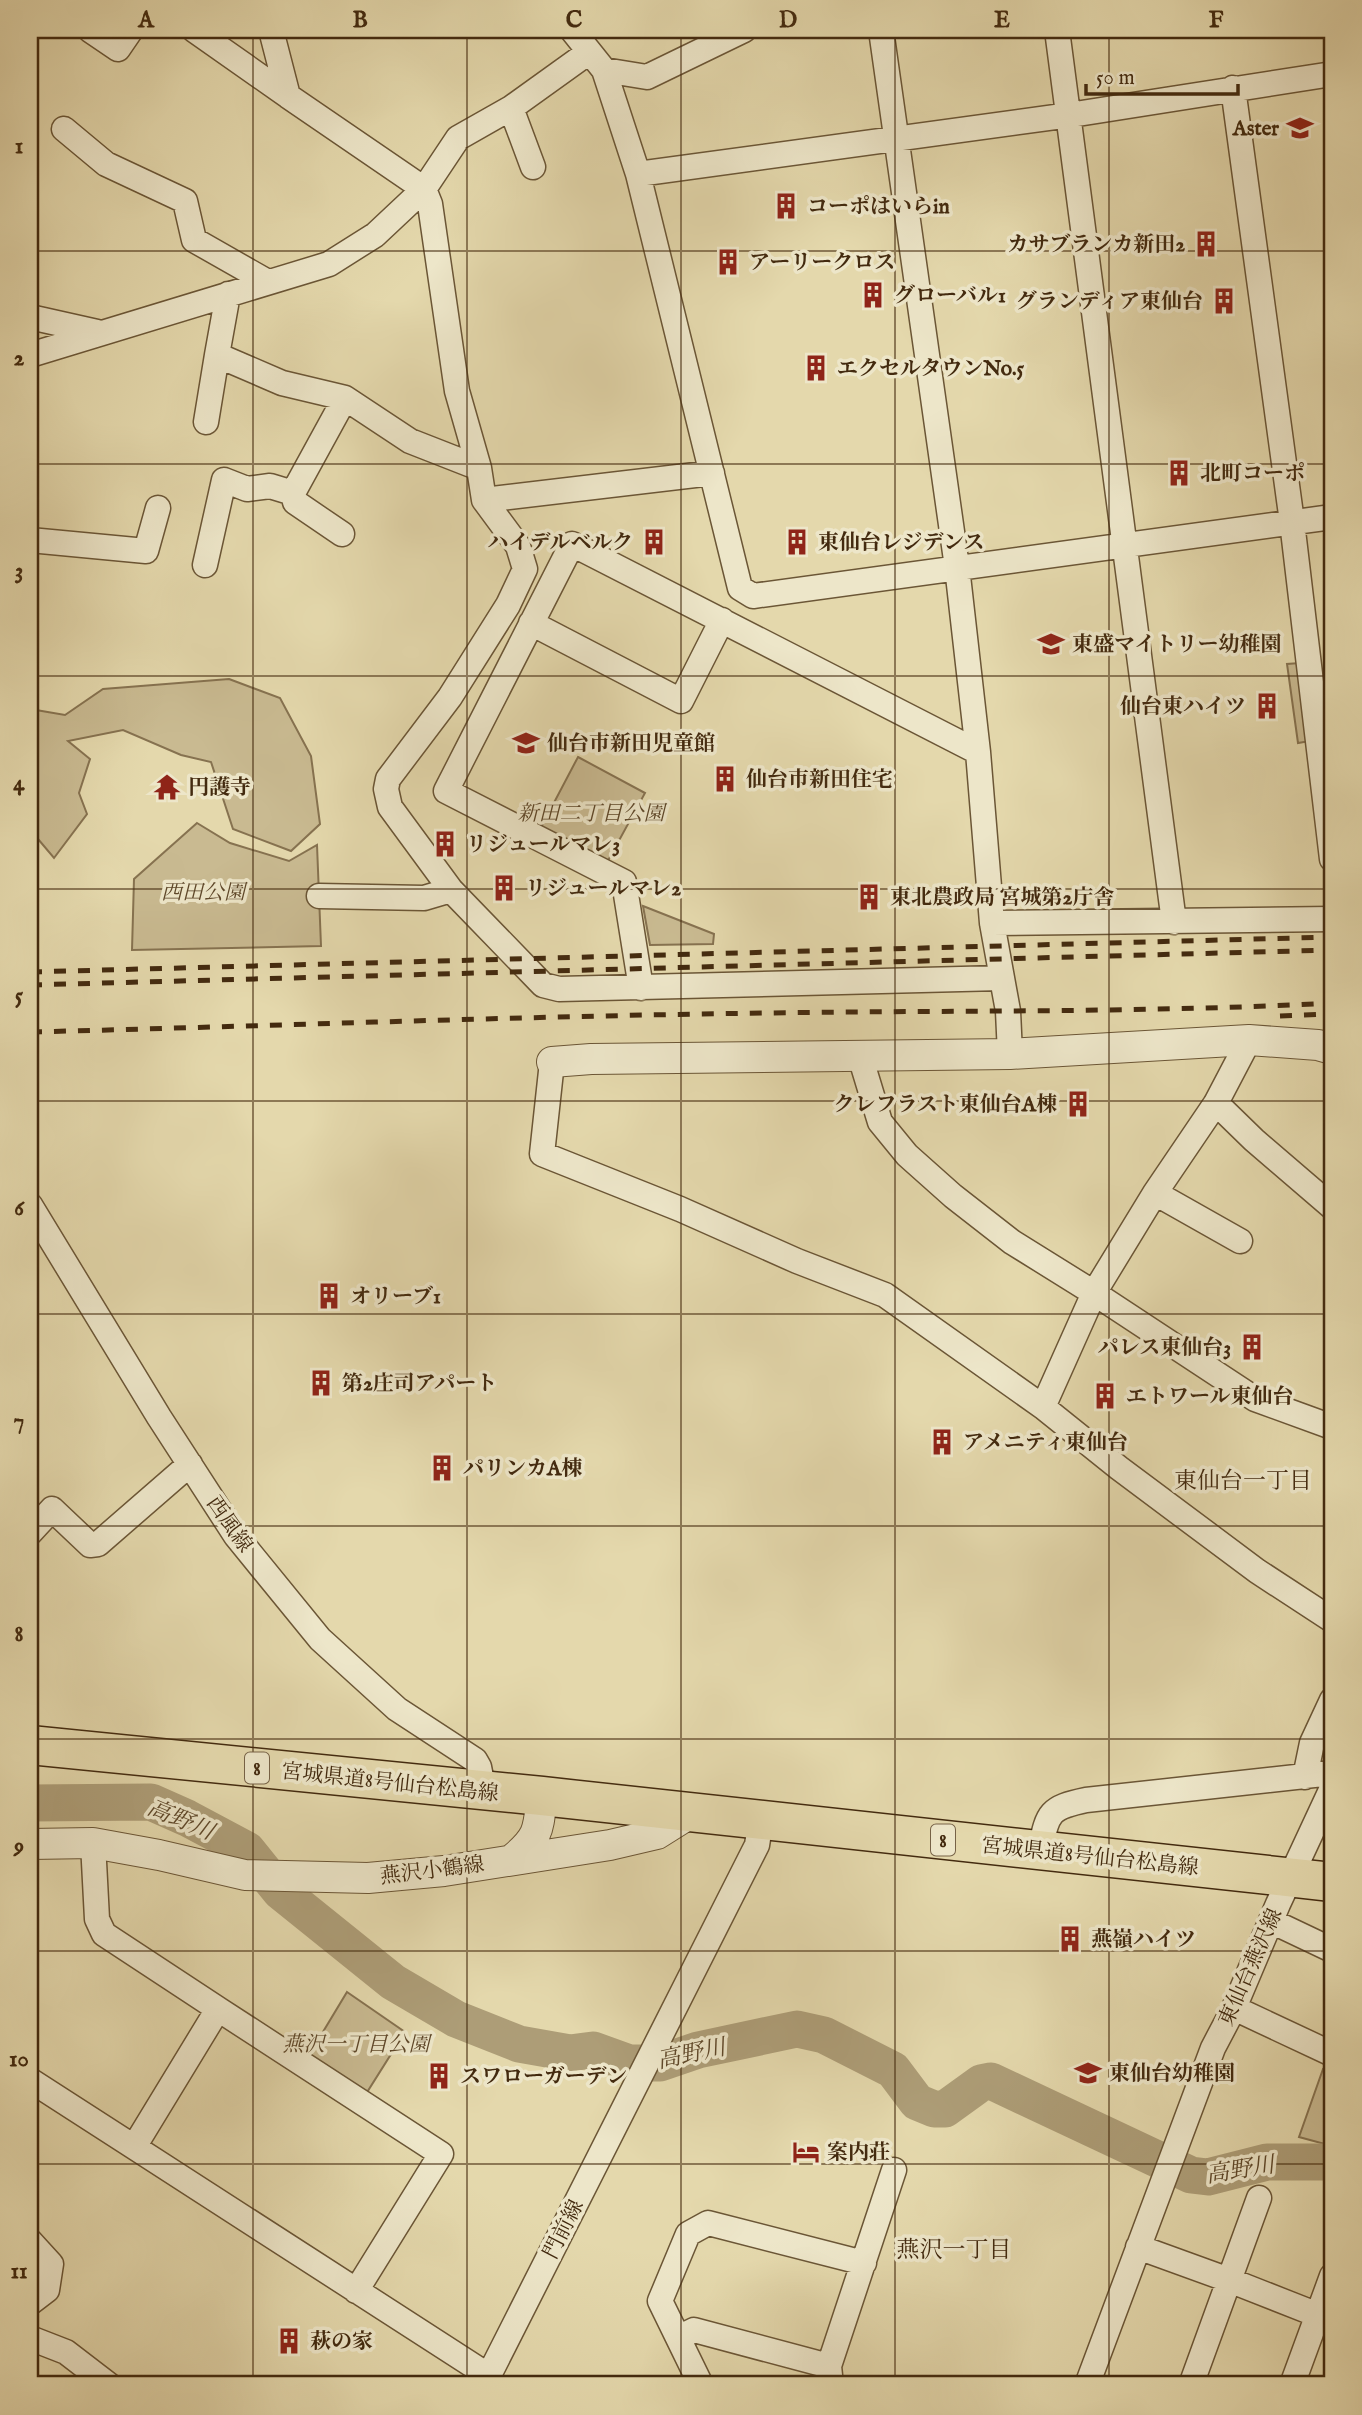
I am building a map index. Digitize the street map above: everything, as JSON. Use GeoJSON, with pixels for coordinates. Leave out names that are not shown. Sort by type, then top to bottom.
{"type":"FeatureCollection","features":[{"type":"Feature","properties":{"kind":"main road","name":"宮城県道8号仙台松島線"},"geometry":{"type":"LineString","coordinates":[[30,1745],[692,1812],[1332,1882]]}},
{"type":"Feature","properties":{"kind":"street"},"geometry":{"type":"LineString","coordinates":[[90,30],[118,49],[131,30]]}},
{"type":"Feature","properties":{"kind":"street"},"geometry":{"type":"LineString","coordinates":[[194,30],[424,189],[430,204],[457,391],[479,468],[484,500],[518,546],[525,569],[501,617],[450,696],[388,779],[386,789],[390,807],[450,890],[543,985],[559,989],[1001,978]]}},
{"type":"Feature","properties":{"kind":"street"},"geometry":{"type":"LineString","coordinates":[[271,30],[288,96]]}},
{"type":"Feature","properties":{"kind":"street"},"geometry":{"type":"LineString","coordinates":[[584,43],[647,77],[744,30]]}},
{"type":"Feature","properties":{"kind":"street"},"geometry":{"type":"LineString","coordinates":[[881,30],[957,567],[978,752],[992,923],[1009,1012],[1010,1054]]}},
{"type":"Feature","properties":{"kind":"street"},"geometry":{"type":"LineString","coordinates":[[1057,30],[1174,922]]}},
{"type":"Feature","properties":{"kind":"street"},"geometry":{"type":"LineString","coordinates":[[30,355],[329,264],[375,235],[424,189],[458,138],[511,108],[584,43]]}},
{"type":"Feature","properties":{"kind":"street"},"geometry":{"type":"LineString","coordinates":[[584,43],[638,174],[740,588],[753,596],[1332,517]]}},
{"type":"Feature","properties":{"kind":"street"},"geometry":{"type":"LineString","coordinates":[[638,174],[1070,115],[1332,74]]}},
{"type":"Feature","properties":{"kind":"street"},"geometry":{"type":"LineString","coordinates":[[1233,88],[1292,522],[1332,859]]}},
{"type":"Feature","properties":{"kind":"street"},"geometry":{"type":"LineString","coordinates":[[511,108],[533,167]]}},
{"type":"Feature","properties":{"kind":"street"},"geometry":{"type":"LineString","coordinates":[[64,129],[106,164],[185,201],[194,240],[266,281]]}},
{"type":"Feature","properties":{"kind":"street"},"geometry":{"type":"LineString","coordinates":[[206,422],[228,294]]}},
{"type":"Feature","properties":{"kind":"street"},"geometry":{"type":"LineString","coordinates":[[30,317],[100,332]]}},
{"type":"Feature","properties":{"kind":"street"},"geometry":{"type":"LineString","coordinates":[[217,355],[282,383],[345,398],[410,442],[479,468]]}},
{"type":"Feature","properties":{"kind":"street"},"geometry":{"type":"LineString","coordinates":[[342,534],[295,502],[293,493],[345,398]]}},
{"type":"Feature","properties":{"kind":"street"},"geometry":{"type":"LineString","coordinates":[[484,500],[712,473]]}},
{"type":"Feature","properties":{"kind":"street"},"geometry":{"type":"LineString","coordinates":[[205,565],[223,480],[247,489],[270,486],[293,493]]}},
{"type":"Feature","properties":{"kind":"street"},"geometry":{"type":"LineString","coordinates":[[30,540],[146,551],[158,508]]}},
{"type":"Feature","properties":{"kind":"street"},"geometry":{"type":"LineString","coordinates":[[641,988],[624,882],[446,791],[572,544],[978,752]]}},
{"type":"Feature","properties":{"kind":"street"},"geometry":{"type":"LineString","coordinates":[[531,623],[681,701],[722,620]]}},
{"type":"Feature","properties":{"kind":"street"},"geometry":{"type":"LineString","coordinates":[[319,896],[424,898],[450,890]]}},
{"type":"Feature","properties":{"kind":"street"},"geometry":{"type":"LineString","coordinates":[[992,923],[1332,919]]}},
{"type":"Feature","properties":{"kind":"street"},"geometry":{"type":"LineString","coordinates":[[1043,1408],[1094,1293],[1156,1193],[1216,1104],[1249,1040]]}},
{"type":"Feature","properties":{"kind":"street"},"geometry":{"type":"LineString","coordinates":[[1332,1049],[1318,1045],[1249,1040],[1010,1054],[591,1059],[552,1062],[542,1154],[885,1295],[1043,1408],[1257,1571],[1332,1620]]}},
{"type":"Feature","properties":{"kind":"street"},"geometry":{"type":"LineString","coordinates":[[860,1056],[880,1122],[907,1155],[953,1196],[1012,1242],[1255,1399],[1332,1427]]}},
{"type":"Feature","properties":{"kind":"street"},"geometry":{"type":"LineString","coordinates":[[1216,1104],[1332,1207]]}},
{"type":"Feature","properties":{"kind":"street"},"geometry":{"type":"LineString","coordinates":[[1156,1193],[1240,1241]]}},
{"type":"Feature","properties":{"kind":"street","name":"西風線"},"geometry":{"type":"LineString","coordinates":[[30,1205],[236,1536],[320,1639],[397,1709],[475,1760],[484,1791]]}},
{"type":"Feature","properties":{"kind":"street"},"geometry":{"type":"LineString","coordinates":[[30,1533],[52,1509],[90,1545],[98,1544],[190,1464]]}},
{"type":"Feature","properties":{"kind":"street"},"geometry":{"type":"LineString","coordinates":[[1305,1777],[1312,1743],[1332,1700]]}},
{"type":"Feature","properties":{"kind":"street"},"geometry":{"type":"LineString","coordinates":[[1040,1850],[1045,1825],[1056,1808],[1067,1804],[1332,1773]]}},
{"type":"Feature","properties":{"kind":"street","name":"東仙台燕沢線"},"geometry":{"type":"LineString","coordinates":[[1138,2247],[1213,2048],[1234,2008],[1332,1788]]}},
{"type":"Feature","properties":{"kind":"street","name":"燕沢小鶴線"},"geometry":{"type":"LineString","coordinates":[[93,1843],[246,1875],[278,1878],[368,1878],[444,1871],[514,1858],[530,1845],[538,1832],[548,1797]]}},
{"type":"Feature","properties":{"kind":"street"},"geometry":{"type":"LineString","coordinates":[[514,1858],[610,1845],[657,1834],[692,1812]]}},
{"type":"Feature","properties":{"kind":"street","name":"門前線"},"geometry":{"type":"LineString","coordinates":[[486,2381],[757,1845],[761,1820]]}},
{"type":"Feature","properties":{"kind":"street"},"geometry":{"type":"LineString","coordinates":[[30,1844],[93,1843],[97,1919],[104,1934],[441,2154],[356,2291]]}},
{"type":"Feature","properties":{"kind":"street"},"geometry":{"type":"LineString","coordinates":[[1271,1921],[1332,1950]]}},
{"type":"Feature","properties":{"kind":"street"},"geometry":{"type":"LineString","coordinates":[[1234,2008],[1332,2054]]}},
{"type":"Feature","properties":{"kind":"street"},"geometry":{"type":"LineString","coordinates":[[134,2147],[218,2009]]}},
{"type":"Feature","properties":{"kind":"street"},"geometry":{"type":"LineString","coordinates":[[30,2080],[356,2291],[486,2381]]}},
{"type":"Feature","properties":{"kind":"street"},"geometry":{"type":"LineString","coordinates":[[678,2338],[694,2330],[830,2376],[894,2170]]}},
{"type":"Feature","properties":{"kind":"street"},"geometry":{"type":"LineString","coordinates":[[1191,2385],[1259,2198]]}},
{"type":"Feature","properties":{"kind":"street"},"geometry":{"type":"LineString","coordinates":[[701,2385],[660,2301],[688,2234],[708,2224],[864,2263]]}},
{"type":"Feature","properties":{"kind":"street"},"geometry":{"type":"LineString","coordinates":[[30,2241],[51,2264],[47,2290],[30,2303]]}},
{"type":"Feature","properties":{"kind":"street"},"geometry":{"type":"LineString","coordinates":[[1087,2385],[1138,2247],[1325,2319]]}},
{"type":"Feature","properties":{"kind":"street"},"geometry":{"type":"LineString","coordinates":[[1292,2385],[1325,2319],[1332,2276]]}},
{"type":"Feature","properties":{"kind":"street"},"geometry":{"type":"LineString","coordinates":[[30,2338],[66,2352],[109,2385]]}},
{"type":"Feature","properties":{"kind":"green space"},"geometry":{"type":"Polygon","coordinates":[[[1300,663],[1310,741],[1298,743],[1287,664],[1300,663]]]}},
{"type":"Feature","properties":{"kind":"green space"},"geometry":{"type":"Polygon","coordinates":[[[229,679],[280,698],[311,756],[320,824],[291,851],[233,829],[211,762],[181,755],[123,730],[68,741],[90,759],[79,793],[87,814],[54,858],[38,839],[30,837],[30,709],[65,715],[103,689],[229,679]]]}},
{"type":"Feature","properties":{"kind":"green space","name":"新田二丁目公園"},"geometry":{"type":"Polygon","coordinates":[[[578,757],[645,793],[604,868],[538,833],[578,757]]]}},
{"type":"Feature","properties":{"kind":"green space","name":"西田公園"},"geometry":{"type":"Polygon","coordinates":[[[197,823],[230,843],[289,861],[317,845],[321,946],[132,950],[134,879],[197,823]]]}},
{"type":"Feature","properties":{"kind":"green space"},"geometry":{"type":"Polygon","coordinates":[[[643,906],[714,934],[713,944],[650,945],[643,906]]]}},
{"type":"Feature","properties":{"kind":"green space","name":"燕沢一丁目公園"},"geometry":{"type":"Polygon","coordinates":[[[347,1992],[405,2032],[364,2097],[306,2060],[347,1992]]]}},
{"type":"Feature","properties":{"kind":"green space"},"geometry":{"type":"Polygon","coordinates":[[[1323,2069],[1332,2073],[1332,2146],[1299,2137],[1323,2069]]]}},
{"type":"Feature","properties":{"kind":"waterway","name":"高野川"},"geometry":{"type":"LineString","coordinates":[[30,1803],[151,1802],[187,1818],[247,1850],[280,1891],[393,1982],[456,2019],[519,2044],[570,2053],[593,2050],[629,2063],[660,2063],[698,2050],[797,2029],[824,2035],[893,2070],[917,2102],[934,2109],[945,2109],[981,2083],[991,2081],[1191,2175],[1208,2177],[1267,2162],[1332,2162]]}},
{"type":"Feature","properties":{"kind":"railway"},"geometry":{"type":"LineString","coordinates":[[30,972],[1332,937]]}},
{"type":"Feature","properties":{"kind":"railway"},"geometry":{"type":"LineString","coordinates":[[30,985],[1332,950]]}},
{"type":"Feature","properties":{"kind":"railway"},"geometry":{"type":"LineString","coordinates":[[30,1032],[584,1016],[1121,1010],[1332,1003]]}},
{"type":"Feature","properties":{"kind":"railway"},"geometry":{"type":"LineString","coordinates":[[1280,1016],[1332,1014]]}},
{"type":"Feature","properties":{"kind":"place","name":"Aster"},"geometry":{"type":"Point","coordinates":[1300,128]}},
{"type":"Feature","properties":{"kind":"place","name":"コーポはいらin"},"geometry":{"type":"Point","coordinates":[786,206]}},
{"type":"Feature","properties":{"kind":"place","name":"カサブランカ新田2"},"geometry":{"type":"Point","coordinates":[1206,244]}},
{"type":"Feature","properties":{"kind":"place","name":"アーリークロス"},"geometry":{"type":"Point","coordinates":[728,262]}},
{"type":"Feature","properties":{"kind":"place","name":"グローバル1"},"geometry":{"type":"Point","coordinates":[873,295]}},
{"type":"Feature","properties":{"kind":"place","name":"グランディア東仙台"},"geometry":{"type":"Point","coordinates":[1224,301]}},
{"type":"Feature","properties":{"kind":"place","name":"エクセルタウンNo.5"},"geometry":{"type":"Point","coordinates":[816,368]}},
{"type":"Feature","properties":{"kind":"place","name":"北町コーポ"},"geometry":{"type":"Point","coordinates":[1179,473]}},
{"type":"Feature","properties":{"kind":"place","name":"ハイデルベルク"},"geometry":{"type":"Point","coordinates":[654,542]}},
{"type":"Feature","properties":{"kind":"place","name":"東仙台レジデンス"},"geometry":{"type":"Point","coordinates":[797,542]}},
{"type":"Feature","properties":{"kind":"place","name":"東盛マイトリー幼稚園"},"geometry":{"type":"Point","coordinates":[1051,644]}},
{"type":"Feature","properties":{"kind":"place","name":"仙台東ハイツ"},"geometry":{"type":"Point","coordinates":[1267,706]}},
{"type":"Feature","properties":{"kind":"place","name":"仙台市新田児童館"},"geometry":{"type":"Point","coordinates":[526,743]}},
{"type":"Feature","properties":{"kind":"place","name":"仙台市新田住宅"},"geometry":{"type":"Point","coordinates":[725,779]}},
{"type":"Feature","properties":{"kind":"place","name":"円護寺"},"geometry":{"type":"Point","coordinates":[167,787]}},
{"type":"Feature","properties":{"kind":"place","name":"リジュールマレ3"},"geometry":{"type":"Point","coordinates":[445,844]}},
{"type":"Feature","properties":{"kind":"place","name":"リジュールマレ2"},"geometry":{"type":"Point","coordinates":[504,888]}},
{"type":"Feature","properties":{"kind":"place","name":"東北農政局 宮城第2庁舎"},"geometry":{"type":"Point","coordinates":[869,897]}},
{"type":"Feature","properties":{"kind":"place","name":"クレフラスト東仙台A棟"},"geometry":{"type":"Point","coordinates":[1078,1104]}},
{"type":"Feature","properties":{"kind":"place","name":"オリーブ1"},"geometry":{"type":"Point","coordinates":[329,1296]}},
{"type":"Feature","properties":{"kind":"place","name":"パレス東仙台3"},"geometry":{"type":"Point","coordinates":[1252,1347]}},
{"type":"Feature","properties":{"kind":"place","name":"第2庄司アパート"},"geometry":{"type":"Point","coordinates":[321,1383]}},
{"type":"Feature","properties":{"kind":"place","name":"エトワール東仙台"},"geometry":{"type":"Point","coordinates":[1105,1396]}},
{"type":"Feature","properties":{"kind":"place","name":"アメニティ東仙台"},"geometry":{"type":"Point","coordinates":[942,1442]}},
{"type":"Feature","properties":{"kind":"place","name":"パリンカA棟"},"geometry":{"type":"Point","coordinates":[442,1468]}},
{"type":"Feature","properties":{"kind":"place","name":"燕嶺ハイツ"},"geometry":{"type":"Point","coordinates":[1070,1939]}},
{"type":"Feature","properties":{"kind":"place","name":"東仙台幼稚園"},"geometry":{"type":"Point","coordinates":[1088,2073]}},
{"type":"Feature","properties":{"kind":"place","name":"スワローガーデン"},"geometry":{"type":"Point","coordinates":[439,2076]}},
{"type":"Feature","properties":{"kind":"place","name":"案内荘"},"geometry":{"type":"Point","coordinates":[806,2152]}},
{"type":"Feature","properties":{"kind":"place","name":"萩の家"},"geometry":{"type":"Point","coordinates":[289,2341]}},
{"type":"Feature","properties":{"kind":"district","name":"東仙台一丁目"},"geometry":{"type":"Point","coordinates":[1243,1480]}},
{"type":"Feature","properties":{"kind":"district","name":"燕沢一丁目"},"geometry":{"type":"Point","coordinates":[954,2249]}}]}
